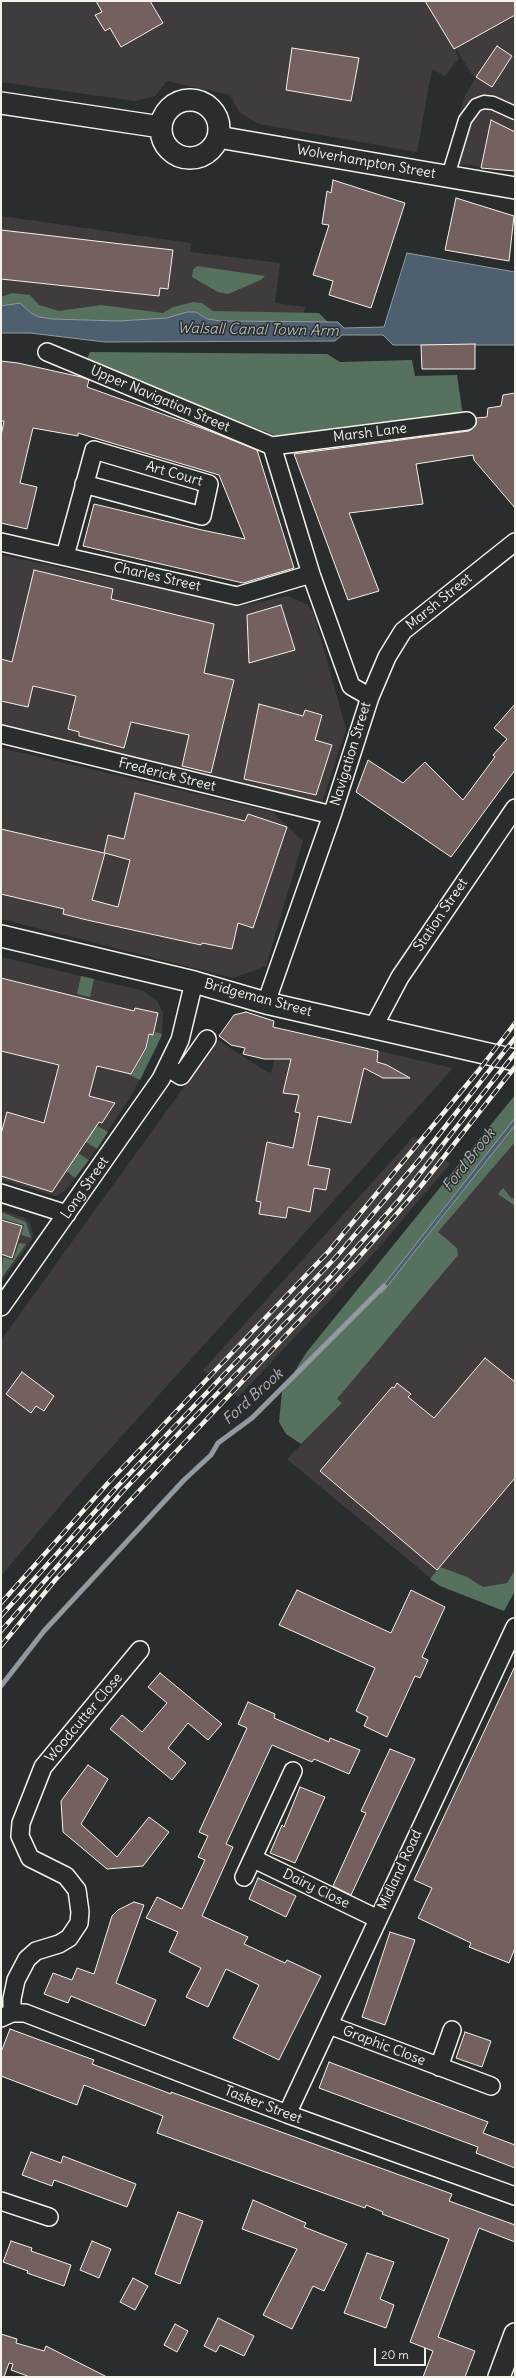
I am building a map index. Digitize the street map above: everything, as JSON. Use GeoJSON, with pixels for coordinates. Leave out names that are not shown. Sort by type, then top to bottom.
{"type":"FeatureCollection","features":[{"type":"Feature","properties":{"kind":"street"},"geometry":{"type":"LineString","coordinates":[[189,100],[203,104],[213,112],[217,119],[218,136],[209,150],[195,157],[187,158],[171,151],[164,140],[161,128],[167,112],[180,102],[189,100]]}},
{"type":"Feature","properties":{"kind":"street"},"geometry":{"type":"LineString","coordinates":[[448,176],[465,120],[476,105],[484,102],[493,103],[515,113]]}},
{"type":"Feature","properties":{"kind":"street"},"geometry":{"type":"LineString","coordinates":[[1,103],[161,128]]}},
{"type":"Feature","properties":{"kind":"street","name":"Wolverhampton Street"},"geometry":{"type":"LineString","coordinates":[[218,136],[515,188]]}},
{"type":"Feature","properties":{"kind":"street","name":"Upper Navigation Street"},"geometry":{"type":"LineString","coordinates":[[47,352],[272,446]]}},
{"type":"Feature","properties":{"kind":"street","name":"Marsh Lane"},"geometry":{"type":"LineString","coordinates":[[272,446],[468,421]]}},
{"type":"Feature","properties":{"kind":"street","name":"Navigation Street"},"geometry":{"type":"LineString","coordinates":[[266,1003],[332,815],[370,697],[350,686],[311,574],[272,446]]}},
{"type":"Feature","properties":{"kind":"street","name":"Art Court"},"geometry":{"type":"LineString","coordinates":[[65,556],[84,484],[94,450],[209,484],[202,516],[84,484]]}},
{"type":"Feature","properties":{"kind":"street","name":"Charles Street"},"geometry":{"type":"LineString","coordinates":[[1,542],[237,596],[311,574]]}},
{"type":"Feature","properties":{"kind":"street","name":"Marsh Street"},"geometry":{"type":"LineString","coordinates":[[370,697],[387,657],[403,631],[515,542]]}},
{"type":"Feature","properties":{"kind":"street","name":"Frederick Street"},"geometry":{"type":"LineString","coordinates":[[1,734],[332,815]]}},
{"type":"Feature","properties":{"kind":"street","name":"Station Street"},"geometry":{"type":"LineString","coordinates":[[374,1026],[400,977],[515,808]]}},
{"type":"Feature","properties":{"kind":"street","name":"Bridgeman Street"},"geometry":{"type":"LineString","coordinates":[[1,936],[194,982],[266,1003],[374,1026],[515,1060]]}},
{"type":"Feature","properties":{"kind":"street","name":"Long Street"},"geometry":{"type":"LineString","coordinates":[[1,1307],[161,1079],[180,1040],[194,982]]}},
{"type":"Feature","properties":{"kind":"street"},"geometry":{"type":"LineString","coordinates":[[167,1067],[181,1076],[207,1039]]}},
{"type":"Feature","properties":{"kind":"street"},"geometry":{"type":"LineString","coordinates":[[1,1193],[67,1214]]}},
{"type":"Feature","properties":{"kind":"street","name":"Midland Road"},"geometry":{"type":"LineString","coordinates":[[287,2114],[515,1627]]}},
{"type":"Feature","properties":{"kind":"street","name":"Woodcutter Close"},"geometry":{"type":"LineString","coordinates":[[6,2016],[12,1999],[16,1980],[27,1959],[36,1951],[59,1944],[69,1938],[79,1923],[80,1912],[77,1890],[66,1876],[30,1858],[20,1836],[21,1823],[42,1767],[140,1650]]}},
{"type":"Feature","properties":{"kind":"street"},"geometry":{"type":"LineString","coordinates":[[244,1877],[254,1859],[293,1771]]}},
{"type":"Feature","properties":{"kind":"street","name":"Dairy Close"},"geometry":{"type":"LineString","coordinates":[[254,1859],[378,1918]]}},
{"type":"Feature","properties":{"kind":"street","name":"Tasker Street"},"geometry":{"type":"LineString","coordinates":[[6,2016],[25,2013],[287,2114],[515,2196]]}},
{"type":"Feature","properties":{"kind":"street","name":"Graphic Close"},"geometry":{"type":"LineString","coordinates":[[329,2025],[491,2086]]}},
{"type":"Feature","properties":{"kind":"street","name":"Graphic Close"},"geometry":{"type":"LineString","coordinates":[[439,2067],[452,2030]]}},
{"type":"Feature","properties":{"kind":"street"},"geometry":{"type":"LineString","coordinates":[[1,2201],[49,2217]]}},
{"type":"Feature","properties":{"kind":"street"},"geometry":{"type":"LineString","coordinates":[[499,2377],[515,2334]]}},
{"type":"Feature","properties":{"kind":"shaded area"},"geometry":{"type":"Polygon","coordinates":[[[1,1],[515,1],[515,171],[445,162],[465,96],[476,77],[470,72],[456,48],[454,49],[459,58],[445,76],[432,69],[417,152],[259,124],[239,112],[230,95],[167,81],[155,96],[135,101],[1,82],[1,1]]]}},
{"type":"Feature","properties":{"kind":"shaded area"},"geometry":{"type":"Polygon","coordinates":[[[1,216],[191,243],[190,252],[280,263],[275,303],[305,307],[302,322],[156,319],[1,306],[1,216]]]}},
{"type":"Feature","properties":{"kind":"shaded area"},"geometry":{"type":"Polygon","coordinates":[[[1,555],[241,606],[288,596],[308,605],[314,614],[346,729],[322,803],[1,726],[1,555]]]}},
{"type":"Feature","properties":{"kind":"shaded area"},"geometry":{"type":"Polygon","coordinates":[[[1,748],[273,812],[303,841],[266,966],[233,978],[1,919],[1,748]]]}},
{"type":"Feature","properties":{"kind":"shaded area"},"geometry":{"type":"Polygon","coordinates":[[[1,957],[144,991],[157,1001],[163,1013],[162,1032],[157,1047],[129,1099],[89,1160],[66,1190],[56,1196],[1,1180],[1,957]]]}},
{"type":"Feature","properties":{"kind":"shaded area"},"geometry":{"type":"Polygon","coordinates":[[[282,1029],[453,1068],[75,1488],[1,1576],[1,1340],[218,1040],[262,1069],[271,1073],[282,1029]]]}},
{"type":"Feature","properties":{"kind":"shaded area"},"geometry":{"type":"Polygon","coordinates":[[[414,1136],[450,1164],[368,1260],[238,1397],[203,1370],[414,1136]]]}},
{"type":"Feature","properties":{"kind":"shaded area"},"geometry":{"type":"Polygon","coordinates":[[[515,1142],[515,1570],[507,1583],[477,1588],[440,1586],[287,1459],[342,1403],[337,1399],[457,1248],[437,1232],[515,1142]]]}},
{"type":"Feature","properties":{"kind":"shaded area"},"geometry":{"type":"Polygon","coordinates":[[[1,1210],[25,1218],[30,1223],[33,1233],[32,1240],[1,1283],[1,1210]]]}},
{"type":"Feature","properties":{"kind":"green space"},"geometry":{"type":"Polygon","coordinates":[[[197,266],[265,276],[261,280],[228,294],[218,292],[192,277],[193,270],[197,266]]]}},
{"type":"Feature","properties":{"kind":"green space"},"geometry":{"type":"Polygon","coordinates":[[[12,293],[30,295],[39,305],[59,311],[101,305],[163,313],[173,307],[193,302],[202,303],[213,311],[319,313],[328,322],[221,321],[207,319],[196,312],[187,312],[167,318],[118,321],[53,319],[39,317],[31,313],[20,303],[1,306],[1,297],[12,293]]]}},
{"type":"Feature","properties":{"kind":"green space"},"geometry":{"type":"Polygon","coordinates":[[[90,352],[327,354],[340,362],[412,360],[415,376],[457,375],[463,416],[284,439],[86,361],[90,352]]]}},
{"type":"Feature","properties":{"kind":"green space"},"geometry":{"type":"Polygon","coordinates":[[[81,976],[94,979],[90,997],[77,994],[81,976]]]}},
{"type":"Feature","properties":{"kind":"green space"},"geometry":{"type":"Polygon","coordinates":[[[155,1032],[162,1034],[140,1080],[128,1074],[132,1074],[147,1048],[150,1035],[155,1035],[155,1032]]]}},
{"type":"Feature","properties":{"kind":"green space"},"geometry":{"type":"Polygon","coordinates":[[[515,1095],[515,1142],[438,1232],[457,1248],[458,1255],[337,1399],[342,1403],[301,1444],[286,1434],[279,1422],[282,1392],[306,1353],[515,1095]]]}},
{"type":"Feature","properties":{"kind":"green space"},"geometry":{"type":"Polygon","coordinates":[[[94,1124],[108,1132],[97,1149],[86,1142],[94,1124]]]}},
{"type":"Feature","properties":{"kind":"green space"},"geometry":{"type":"Polygon","coordinates":[[[78,1153],[89,1160],[75,1178],[66,1171],[78,1153]]]}},
{"type":"Feature","properties":{"kind":"green space"},"geometry":{"type":"Polygon","coordinates":[[[503,1188],[512,1199],[515,1197],[515,1206],[498,1194],[503,1188]]]}},
{"type":"Feature","properties":{"kind":"green space"},"geometry":{"type":"Polygon","coordinates":[[[1,1212],[26,1222],[31,1238],[21,1235],[24,1225],[1,1218],[1,1212]]]}},
{"type":"Feature","properties":{"kind":"green space"},"geometry":{"type":"Polygon","coordinates":[[[19,1243],[26,1244],[1,1279],[3,1257],[13,1260],[19,1243]]]}},
{"type":"Feature","properties":{"kind":"green space"},"geometry":{"type":"Polygon","coordinates":[[[440,1567],[467,1577],[483,1587],[507,1583],[515,1570],[515,1591],[504,1611],[440,1586],[430,1579],[440,1567]]]}},
{"type":"Feature","properties":{"kind":"water","name":"Walsall Canal Town Arm"},"geometry":{"type":"Polygon","coordinates":[[[407,253],[515,272],[515,345],[393,345],[383,335],[342,335],[335,341],[105,342],[30,333],[1,333],[1,306],[20,303],[31,313],[39,317],[53,319],[118,321],[167,318],[187,312],[196,312],[207,319],[221,321],[338,322],[344,328],[384,327],[407,253]]]}},
{"type":"Feature","properties":{"kind":"water"},"geometry":{"type":"Polygon","coordinates":[[[515,1118],[515,1125],[382,1293],[379,1291],[515,1118]]]}},
{"type":"Feature","properties":{"kind":"building"},"geometry":{"type":"Polygon","coordinates":[[[96,1],[150,1],[163,23],[121,47],[110,28],[105,31],[95,15],[102,12],[96,1]]]}},
{"type":"Feature","properties":{"kind":"building"},"geometry":{"type":"Polygon","coordinates":[[[425,1],[515,1],[515,15],[454,49],[425,1]]]}},
{"type":"Feature","properties":{"kind":"building"},"geometry":{"type":"Polygon","coordinates":[[[497,46],[512,56],[492,87],[476,77],[497,46]]]}},
{"type":"Feature","properties":{"kind":"building"},"geometry":{"type":"Polygon","coordinates":[[[292,48],[359,58],[351,101],[286,90],[292,48]]]}},
{"type":"Feature","properties":{"kind":"building"},"geometry":{"type":"Polygon","coordinates":[[[491,120],[515,132],[515,171],[481,168],[491,120]]]}},
{"type":"Feature","properties":{"kind":"building"},"geometry":{"type":"Polygon","coordinates":[[[333,180],[405,203],[371,308],[329,295],[333,281],[313,275],[329,225],[322,224],[327,191],[331,193],[333,180]]]}},
{"type":"Feature","properties":{"kind":"building"},"geometry":{"type":"Polygon","coordinates":[[[456,198],[514,216],[509,261],[445,250],[456,198]]]}},
{"type":"Feature","properties":{"kind":"building"},"geometry":{"type":"Polygon","coordinates":[[[1,230],[173,250],[168,289],[160,288],[159,296],[1,279],[1,230]]]}},
{"type":"Feature","properties":{"kind":"building"},"geometry":{"type":"Polygon","coordinates":[[[475,344],[475,369],[422,369],[421,345],[475,344]]]}},
{"type":"Feature","properties":{"kind":"building"},"geometry":{"type":"Polygon","coordinates":[[[1,361],[18,363],[81,377],[89,380],[87,387],[207,430],[257,450],[294,568],[243,583],[83,546],[94,504],[245,539],[219,475],[78,433],[78,436],[33,428],[20,483],[37,487],[27,529],[1,523],[1,436],[4,421],[1,421],[1,361]]]}},
{"type":"Feature","properties":{"kind":"building"},"geometry":{"type":"Polygon","coordinates":[[[515,393],[515,508],[474,460],[473,455],[416,464],[423,504],[349,513],[379,591],[348,600],[294,454],[469,431],[476,425],[476,418],[487,417],[488,408],[501,406],[503,395],[515,393]]]}},
{"type":"Feature","properties":{"kind":"building"},"geometry":{"type":"Polygon","coordinates":[[[34,570],[113,589],[111,599],[214,624],[204,673],[234,680],[211,773],[182,766],[189,735],[131,722],[124,748],[79,736],[79,732],[68,729],[76,696],[33,686],[28,707],[1,701],[1,659],[12,662],[34,570]]]}},
{"type":"Feature","properties":{"kind":"building"},"geometry":{"type":"Polygon","coordinates":[[[281,605],[295,650],[249,663],[247,615],[281,605]]]}},
{"type":"Feature","properties":{"kind":"building"},"geometry":{"type":"Polygon","coordinates":[[[259,704],[303,716],[305,710],[322,715],[315,740],[332,745],[316,795],[244,779],[259,704]]]}},
{"type":"Feature","properties":{"kind":"building"},"geometry":{"type":"Polygon","coordinates":[[[515,704],[515,770],[451,857],[356,792],[368,760],[403,783],[425,762],[463,800],[495,757],[493,755],[507,739],[494,728],[515,704]]]}},
{"type":"Feature","properties":{"kind":"building"},"geometry":{"type":"Polygon","coordinates":[[[135,793],[245,821],[248,814],[287,827],[253,928],[238,923],[232,949],[202,943],[201,945],[87,920],[63,914],[64,909],[1,894],[1,829],[104,853],[108,835],[124,839],[135,793]],[[105,853],[92,900],[118,907],[130,860],[105,853]]]}},
{"type":"Feature","properties":{"kind":"building"},"geometry":{"type":"Polygon","coordinates":[[[1,978],[134,1011],[135,1008],[158,1013],[153,1035],[149,1034],[146,1048],[131,1074],[97,1066],[89,1096],[115,1103],[102,1123],[99,1122],[52,1192],[1,1176],[1,1134],[7,1112],[44,1123],[59,1065],[1,1051],[1,978]]]}},
{"type":"Feature","properties":{"kind":"building"},"geometry":{"type":"Polygon","coordinates":[[[246,1012],[274,1021],[273,1027],[378,1051],[377,1062],[387,1065],[410,1078],[383,1078],[364,1068],[351,1123],[318,1116],[308,1165],[330,1169],[326,1190],[314,1188],[310,1212],[288,1207],[286,1218],[259,1214],[261,1202],[256,1201],[267,1142],[293,1148],[300,1113],[295,1112],[299,1095],[283,1093],[291,1059],[264,1059],[243,1054],[245,1048],[231,1045],[219,1036],[234,1015],[246,1012]]]}},
{"type":"Feature","properties":{"kind":"building"},"geometry":{"type":"Polygon","coordinates":[[[1,1220],[22,1226],[12,1258],[1,1254],[1,1220]]]}},
{"type":"Feature","properties":{"kind":"building"},"geometry":{"type":"Polygon","coordinates":[[[485,1358],[515,1382],[515,1478],[437,1570],[320,1471],[397,1383],[411,1394],[408,1397],[434,1418],[485,1358]]]}},
{"type":"Feature","properties":{"kind":"building"},"geometry":{"type":"Polygon","coordinates":[[[22,1372],[54,1396],[44,1411],[36,1406],[31,1413],[6,1394],[22,1372]]]}},
{"type":"Feature","properties":{"kind":"building"},"geometry":{"type":"Polygon","coordinates":[[[297,1590],[391,1633],[411,1590],[445,1607],[422,1657],[428,1660],[420,1678],[415,1676],[387,1737],[364,1726],[368,1717],[356,1711],[375,1668],[279,1625],[297,1590]]]}},
{"type":"Feature","properties":{"kind":"building"},"geometry":{"type":"Polygon","coordinates":[[[515,1666],[515,1948],[509,1963],[469,1947],[471,1943],[418,1918],[432,1888],[414,1880],[515,1666]]]}},
{"type":"Feature","properties":{"kind":"building"},"geometry":{"type":"Polygon","coordinates":[[[160,1673],[222,1724],[208,1740],[188,1723],[168,1748],[186,1763],[172,1780],[110,1729],[122,1715],[142,1732],[167,1703],[148,1687],[160,1673]]]}},
{"type":"Feature","properties":{"kind":"building"},"geometry":{"type":"Polygon","coordinates":[[[248,1702],[275,1714],[274,1718],[329,1742],[330,1738],[360,1750],[349,1774],[314,1759],[312,1762],[272,1745],[226,1844],[233,1847],[202,1916],[248,1937],[244,1944],[285,1963],[287,1960],[321,1976],[279,2060],[233,2038],[259,1985],[226,1969],[208,2007],[186,1997],[201,1968],[169,1952],[178,1932],[146,1918],[157,1897],[182,1909],[205,1860],[198,1857],[208,1836],[199,1832],[247,1728],[238,1724],[248,1702]]]}},
{"type":"Feature","properties":{"kind":"building"},"geometry":{"type":"Polygon","coordinates":[[[390,1749],[415,1759],[351,1895],[333,1886],[366,1813],[361,1811],[390,1749]]]}},
{"type":"Feature","properties":{"kind":"building"},"geometry":{"type":"Polygon","coordinates":[[[88,1765],[108,1779],[81,1824],[117,1857],[149,1817],[169,1832],[143,1866],[107,1869],[63,1832],[61,1801],[88,1765]]]}},
{"type":"Feature","properties":{"kind":"building"},"geometry":{"type":"Polygon","coordinates":[[[300,1787],[325,1797],[295,1863],[270,1853],[282,1825],[284,1827],[300,1787]]]}},
{"type":"Feature","properties":{"kind":"building"},"geometry":{"type":"Polygon","coordinates":[[[258,1878],[296,1896],[286,1917],[249,1899],[258,1878]]]}},
{"type":"Feature","properties":{"kind":"building"},"geometry":{"type":"Polygon","coordinates":[[[134,1902],[144,1905],[116,1983],[156,2000],[145,2026],[71,1996],[68,2003],[44,1994],[53,1973],[72,1980],[77,1968],[94,1974],[112,1916],[118,1910],[134,1902]]]}},
{"type":"Feature","properties":{"kind":"building"},"geometry":{"type":"Polygon","coordinates":[[[390,1932],[415,1940],[385,2025],[362,2017],[390,1932]]]}},
{"type":"Feature","properties":{"kind":"building"},"geometry":{"type":"Polygon","coordinates":[[[10,2029],[94,2060],[92,2064],[171,2094],[171,2092],[452,2194],[449,2201],[515,2225],[515,2242],[479,2228],[438,2337],[475,2351],[465,2377],[423,2377],[433,2351],[410,2342],[449,2239],[382,2214],[383,2212],[366,2205],[365,2208],[157,2133],[163,2116],[84,2085],[77,2105],[1,2076],[1,2052],[10,2029]]]}},
{"type":"Feature","properties":{"kind":"building"},"geometry":{"type":"Polygon","coordinates":[[[465,2032],[491,2041],[482,2067],[456,2058],[465,2032]]]}},
{"type":"Feature","properties":{"kind":"building"},"geometry":{"type":"Polygon","coordinates":[[[329,2062],[488,2122],[483,2133],[515,2145],[515,2168],[476,2153],[478,2147],[319,2088],[329,2062]]]}},
{"type":"Feature","properties":{"kind":"building"},"geometry":{"type":"Polygon","coordinates":[[[31,2152],[61,2163],[63,2156],[136,2184],[127,2207],[54,2180],[52,2186],[22,2175],[31,2152]]]}},
{"type":"Feature","properties":{"kind":"building"},"geometry":{"type":"Polygon","coordinates":[[[253,2200],[306,2223],[304,2227],[347,2244],[324,2291],[313,2286],[292,2329],[263,2315],[297,2249],[242,2229],[253,2200]]]}},
{"type":"Feature","properties":{"kind":"building"},"geometry":{"type":"Polygon","coordinates":[[[178,2212],[203,2221],[180,2284],[155,2274],[178,2212]]]}},
{"type":"Feature","properties":{"kind":"building"},"geometry":{"type":"Polygon","coordinates":[[[11,2241],[32,2248],[31,2251],[71,2265],[64,2286],[27,2273],[28,2271],[3,2262],[11,2241]]]}},
{"type":"Feature","properties":{"kind":"building"},"geometry":{"type":"Polygon","coordinates":[[[92,2241],[111,2249],[99,2278],[80,2270],[92,2241]]]}},
{"type":"Feature","properties":{"kind":"building"},"geometry":{"type":"Polygon","coordinates":[[[367,2253],[394,2262],[380,2299],[394,2305],[386,2328],[344,2313],[367,2253]]]}},
{"type":"Feature","properties":{"kind":"building"},"geometry":{"type":"Polygon","coordinates":[[[133,2278],[148,2286],[135,2310],[120,2302],[133,2278]]]}},
{"type":"Feature","properties":{"kind":"building"},"geometry":{"type":"Polygon","coordinates":[[[218,2318],[254,2336],[244,2356],[220,2345],[216,2352],[204,2346],[218,2318]]]}},
{"type":"Feature","properties":{"kind":"building"},"geometry":{"type":"Polygon","coordinates":[[[175,2324],[188,2331],[177,2352],[164,2345],[175,2324]]]}},
{"type":"Feature","properties":{"kind":"building"},"geometry":{"type":"Polygon","coordinates":[[[1,2334],[17,2339],[16,2343],[44,2351],[46,2346],[107,2377],[30,2377],[11,2370],[13,2364],[9,2363],[4,2377],[1,2377],[1,2334]]]}},
{"type":"Feature","properties":{"kind":"waterway","name":"Ford Brook"},"geometry":{"type":"LineString","coordinates":[[1,1686],[44,1631],[184,1480],[211,1455],[218,1443],[252,1418],[384,1286]]}},
{"type":"Feature","properties":{"kind":"railway"},"geometry":{"type":"LineString","coordinates":[[1,1603],[108,1483],[329,1251],[479,1070],[515,1023]]}},
{"type":"Feature","properties":{"kind":"railway"},"geometry":{"type":"LineString","coordinates":[[1,1616],[116,1488],[335,1258],[419,1160],[515,1038]]}},
{"type":"Feature","properties":{"kind":"railway"},"geometry":{"type":"LineString","coordinates":[[1,1631],[123,1491],[331,1276],[399,1200],[515,1053]]}},
{"type":"Feature","properties":{"kind":"railway"},"geometry":{"type":"LineString","coordinates":[[1,1646],[56,1579],[354,1263],[421,1186],[515,1067]]}}]}
